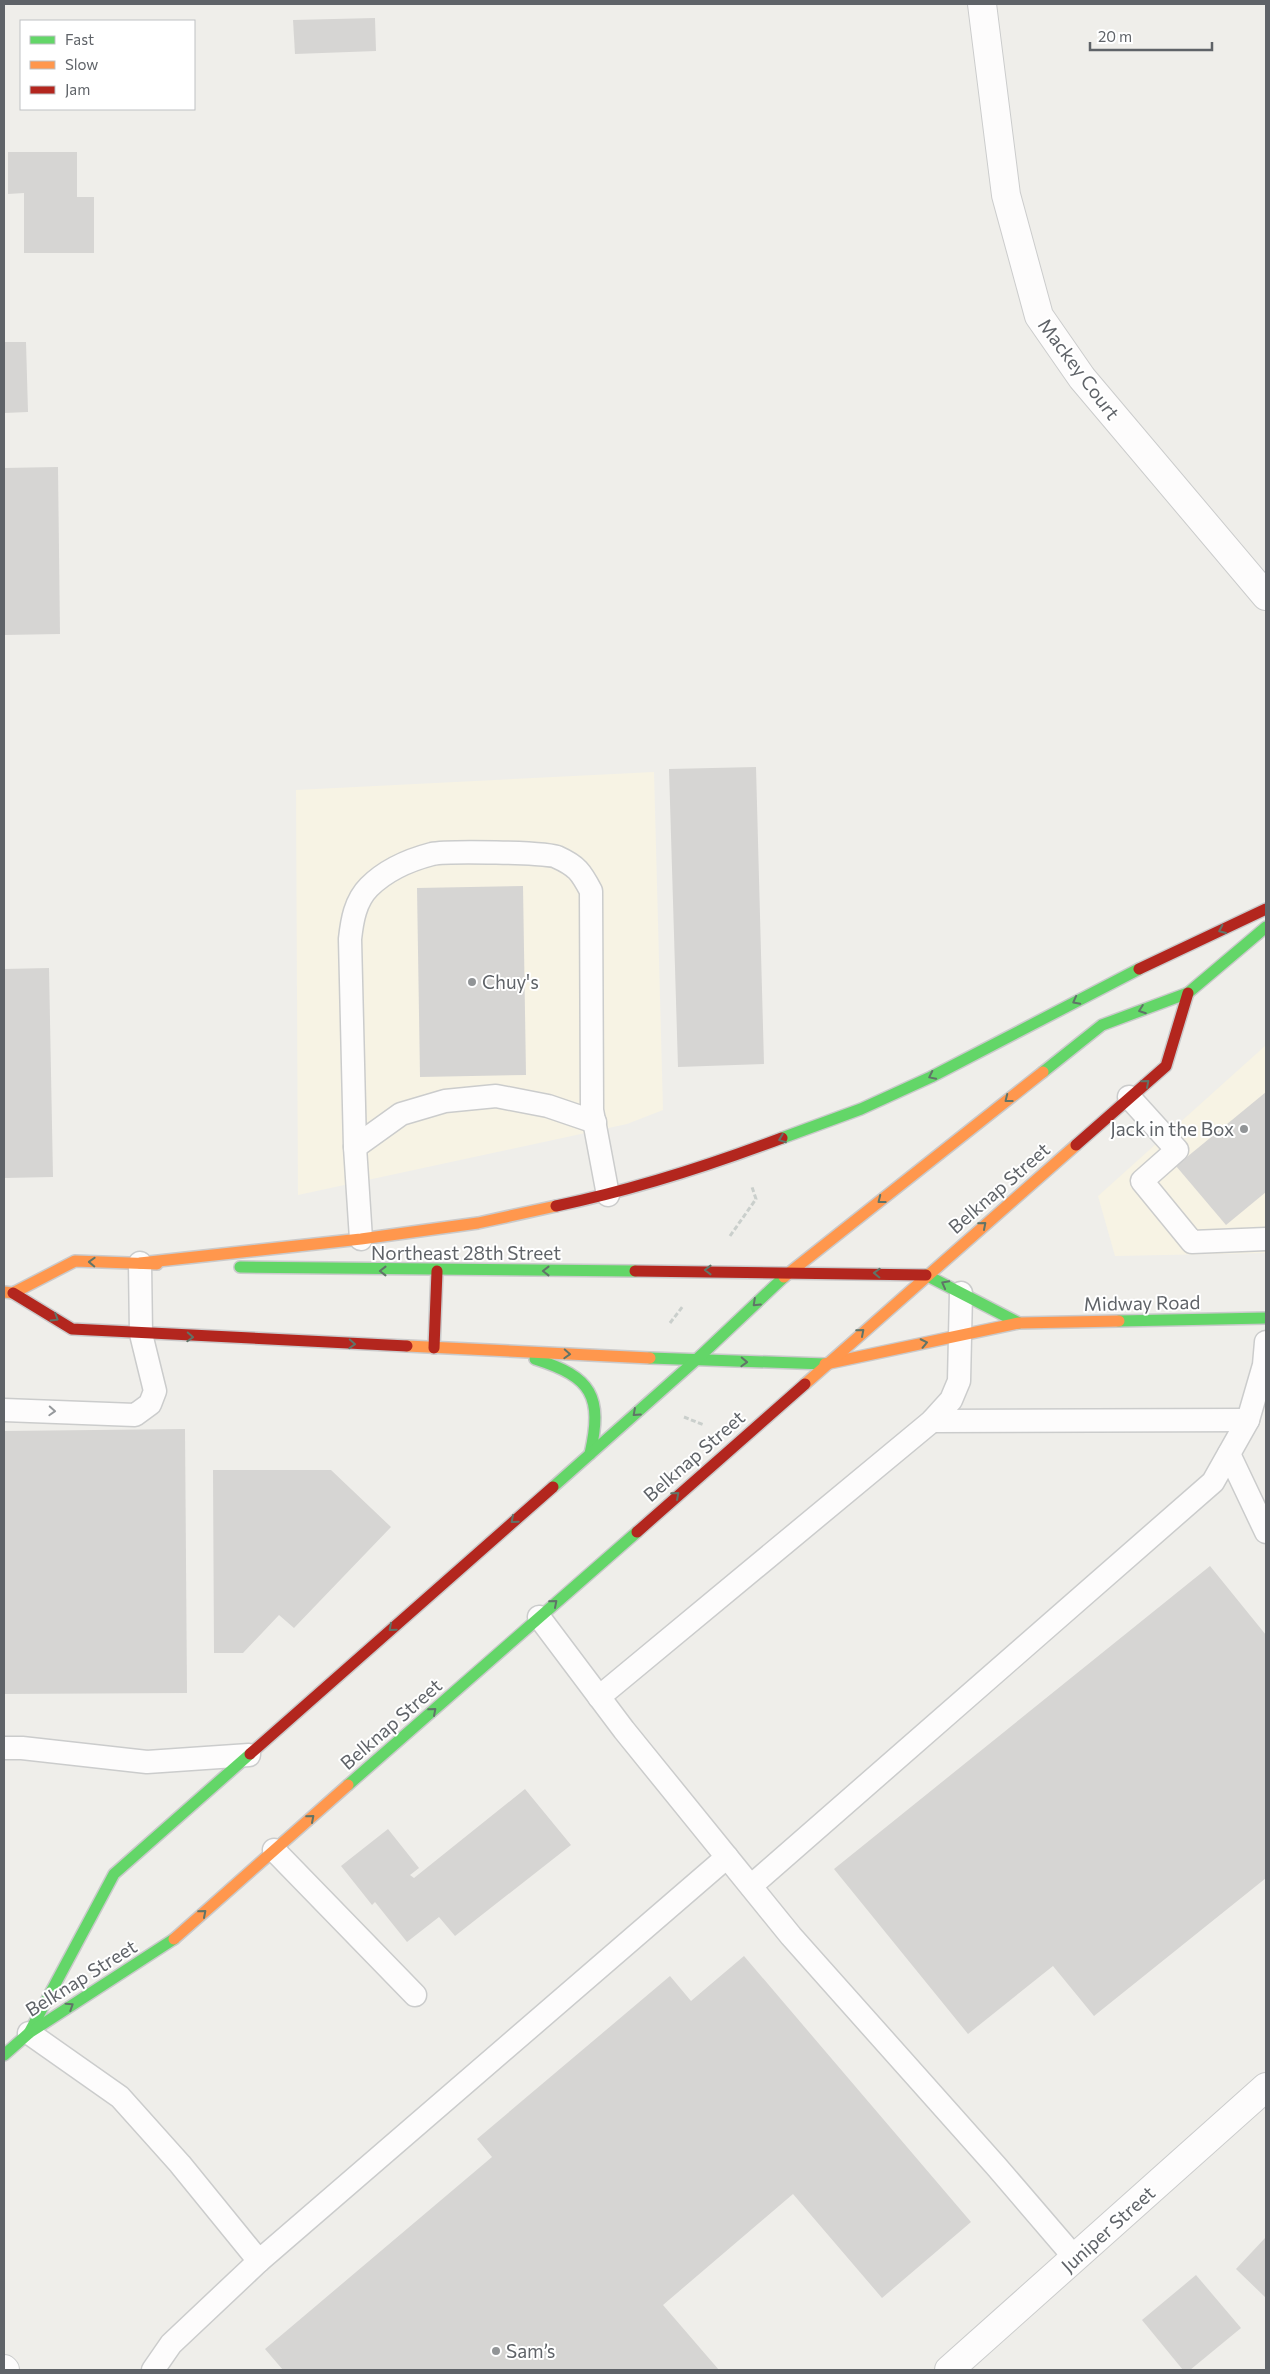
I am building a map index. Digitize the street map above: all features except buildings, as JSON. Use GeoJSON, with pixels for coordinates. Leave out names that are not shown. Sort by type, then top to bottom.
{"type":"FeatureCollection","features":[{"type":"Feature","properties":{"kind":"main road"},"geometry":{"type":"LineString","coordinates":[[140,1263],[361,1239],[478,1223],[608,1195],[709,1166],[861,1109],[931,1077],[1105,985],[1266,909]]}},
{"type":"Feature","properties":{"kind":"main road","name":"Belknap Street"},"geometry":{"type":"LineString","coordinates":[[29,2032],[114,1874],[696,1360],[792,1270],[1102,1025],[1188,993],[1266,927]]}},
{"type":"Feature","properties":{"kind":"main road","name":"Belknap Street"},"geometry":{"type":"LineString","coordinates":[[29,2032],[168,1944],[926,1275],[1166,1066],[1188,993]]}},
{"type":"Feature","properties":{"kind":"main road","name":"Northeast 28th Street"},"geometry":{"type":"LineString","coordinates":[[8,1292],[75,1261],[437,1271],[792,1270],[926,1275]]}},
{"type":"Feature","properties":{"kind":"main road"},"geometry":{"type":"LineString","coordinates":[[434,1348],[437,1271]]}},
{"type":"Feature","properties":{"kind":"main road","name":"Midway Road"},"geometry":{"type":"LineString","coordinates":[[926,1275],[1019,1322]]}},
{"type":"Feature","properties":{"kind":"main road","name":"Northeast 28th Street"},"geometry":{"type":"LineString","coordinates":[[8,1292],[72,1329],[434,1348],[825,1364]]}},
{"type":"Feature","properties":{"kind":"main road","name":"Midway Road"},"geometry":{"type":"LineString","coordinates":[[825,1364],[1019,1322],[1266,1318]]}},
{"type":"Feature","properties":{"kind":"main road"},"geometry":{"type":"LineString","coordinates":[[502,1351],[559,1365],[586,1386],[596,1405],[596,1429],[590,1454]]}},
{"type":"Feature","properties":{"kind":"main road"},"geometry":{"type":"LineString","coordinates":[[4,2055],[29,2032]]}},
{"type":"Feature","properties":{"kind":"street","name":"Mackey Court"},"geometry":{"type":"LineString","coordinates":[[982,4],[1006,195],[1039,316],[1082,378],[1266,596]]}},
{"type":"Feature","properties":{"kind":"street","name":"Juniper Street"},"geometry":{"type":"LineString","coordinates":[[949,2370],[1266,2087]]}},
{"type":"Feature","properties":{"kind":"lane"},"geometry":{"type":"LineString","coordinates":[[361,1239],[355,1147],[350,939],[354,912],[368,888],[398,865],[434,854],[556,856],[580,871],[591,891],[592,1110],[608,1195]]}},
{"type":"Feature","properties":{"kind":"lane"},"geometry":{"type":"LineString","coordinates":[[355,1147],[401,1114],[445,1101],[496,1096],[548,1106],[595,1122]]}},
{"type":"Feature","properties":{"kind":"lane"},"geometry":{"type":"LineString","coordinates":[[1129,1098],[1177,1150],[1142,1181],[1192,1242],[1266,1239]]}},
{"type":"Feature","properties":{"kind":"lane"},"geometry":{"type":"LineString","coordinates":[[4,1410],[135,1415],[150,1404],[155,1391],[141,1334],[140,1263]]}},
{"type":"Feature","properties":{"kind":"lane"},"geometry":{"type":"LineString","coordinates":[[600,1697],[932,1421],[951,1400],[959,1381],[962,1293]]}},
{"type":"Feature","properties":{"kind":"lane"},"geometry":{"type":"LineString","coordinates":[[751,1886],[1213,1482],[1248,1420],[1264,1365],[1266,1342]]}},
{"type":"Feature","properties":{"kind":"lane"},"geometry":{"type":"LineString","coordinates":[[932,1421],[1248,1420]]}},
{"type":"Feature","properties":{"kind":"lane"},"geometry":{"type":"LineString","coordinates":[[1229,1454],[1266,1532]]}},
{"type":"Feature","properties":{"kind":"lane"},"geometry":{"type":"LineString","coordinates":[[539,1616],[600,1697],[791,1936],[990,2159],[1075,2258]]}},
{"type":"Feature","properties":{"kind":"lane"},"geometry":{"type":"LineString","coordinates":[[4,1748],[22,1748],[147,1762],[249,1755]]}},
{"type":"Feature","properties":{"kind":"lane"},"geometry":{"type":"LineString","coordinates":[[274,1850],[415,1995]]}},
{"type":"Feature","properties":{"kind":"lane"},"geometry":{"type":"LineString","coordinates":[[153,2370],[171,2344],[259,2261],[727,1857]]}},
{"type":"Feature","properties":{"kind":"lane"},"geometry":{"type":"LineString","coordinates":[[29,2032],[120,2097],[180,2164],[259,2261]]}},
{"type":"Feature","properties":{"kind":"path"},"geometry":{"type":"LineString","coordinates":[[727,1241],[756,1199],[750,1183]]}},
{"type":"Feature","properties":{"kind":"path"},"geometry":{"type":"LineString","coordinates":[[667,1327],[684,1305]]}},
{"type":"Feature","properties":{"kind":"path"},"geometry":{"type":"LineString","coordinates":[[675,1414],[708,1426]]}},
{"type":"Feature","properties":{"kind":"shaded area"},"geometry":{"type":"Polygon","coordinates":[[[654,772],[663,1110],[627,1124],[298,1195],[296,790],[654,772]]]}},
{"type":"Feature","properties":{"kind":"shaded area"},"geometry":{"type":"Polygon","coordinates":[[[1266,1045],[1266,1253],[1115,1256],[1098,1196],[1266,1045]]]}},
{"type":"Feature","properties":{"kind":"traffic: fast"},"geometry":{"type":"LineString","coordinates":[[1043,1072],[1102,1025],[1188,993],[1266,927]]}},
{"type":"Feature","properties":{"kind":"traffic: fast"},"geometry":{"type":"LineString","coordinates":[[782,1138],[861,1109],[931,1077],[1139,969]]}},
{"type":"Feature","properties":{"kind":"traffic: fast"},"geometry":{"type":"LineString","coordinates":[[240,1267],[635,1271]]}},
{"type":"Feature","properties":{"kind":"traffic: fast"},"geometry":{"type":"LineString","coordinates":[[926,1275],[1019,1323]]}},
{"type":"Feature","properties":{"kind":"traffic: fast"},"geometry":{"type":"LineString","coordinates":[[553,1487],[696,1360],[784,1277]]}},
{"type":"Feature","properties":{"kind":"traffic: fast"},"geometry":{"type":"LineString","coordinates":[[1119,1321],[1266,1318]]}},
{"type":"Feature","properties":{"kind":"traffic: fast"},"geometry":{"type":"LineString","coordinates":[[650,1358],[825,1364]]}},
{"type":"Feature","properties":{"kind":"traffic: fast"},"geometry":{"type":"LineString","coordinates":[[535,1359],[569,1373],[581,1382],[589,1392],[595,1417],[590,1454]]}},
{"type":"Feature","properties":{"kind":"traffic: fast"},"geometry":{"type":"LineString","coordinates":[[348,1785],[637,1532]]}},
{"type":"Feature","properties":{"kind":"traffic: fast"},"geometry":{"type":"LineString","coordinates":[[29,2033],[114,1874],[250,1754]]}},
{"type":"Feature","properties":{"kind":"traffic: fast"},"geometry":{"type":"LineString","coordinates":[[4,2055],[29,2033],[174,1939]]}},
{"type":"Feature","properties":{"kind":"traffic: slow"},"geometry":{"type":"LineString","coordinates":[[784,1277],[1043,1072]]}},
{"type":"Feature","properties":{"kind":"traffic: slow"},"geometry":{"type":"LineString","coordinates":[[805,1384],[1076,1145]]}},
{"type":"Feature","properties":{"kind":"traffic: slow"},"geometry":{"type":"LineString","coordinates":[[140,1263],[361,1239],[478,1223],[556,1206]]}},
{"type":"Feature","properties":{"kind":"traffic: slow"},"geometry":{"type":"LineString","coordinates":[[4,1292],[13,1293],[75,1261],[157,1264]]}},
{"type":"Feature","properties":{"kind":"traffic: slow"},"geometry":{"type":"LineString","coordinates":[[825,1364],[1019,1323],[1119,1321]]}},
{"type":"Feature","properties":{"kind":"traffic: slow"},"geometry":{"type":"LineString","coordinates":[[407,1346],[650,1358]]}},
{"type":"Feature","properties":{"kind":"traffic: slow"},"geometry":{"type":"LineString","coordinates":[[174,1939],[348,1785]]}},
{"type":"Feature","properties":{"kind":"traffic: jam"},"geometry":{"type":"LineString","coordinates":[[1139,969],[1266,909]]}},
{"type":"Feature","properties":{"kind":"traffic: jam"},"geometry":{"type":"LineString","coordinates":[[1076,1145],[1166,1066],[1188,993]]}},
{"type":"Feature","properties":{"kind":"traffic: jam"},"geometry":{"type":"LineString","coordinates":[[556,1206],[613,1193],[670,1176],[782,1138]]}},
{"type":"Feature","properties":{"kind":"traffic: jam"},"geometry":{"type":"LineString","coordinates":[[434,1348],[437,1271]]}},
{"type":"Feature","properties":{"kind":"traffic: jam"},"geometry":{"type":"LineString","coordinates":[[635,1271],[926,1275]]}},
{"type":"Feature","properties":{"kind":"traffic: jam"},"geometry":{"type":"LineString","coordinates":[[13,1293],[72,1329],[407,1346]]}},
{"type":"Feature","properties":{"kind":"traffic: jam"},"geometry":{"type":"LineString","coordinates":[[637,1532],[805,1384]]}},
{"type":"Feature","properties":{"kind":"traffic: jam"},"geometry":{"type":"LineString","coordinates":[[250,1754],[553,1487]]}},
{"type":"Feature","properties":{"kind":"place","name":"Chuy's"},"geometry":{"type":"Point","coordinates":[472,982]}},
{"type":"Feature","properties":{"kind":"place","name":"Jack in the Box"},"geometry":{"type":"Point","coordinates":[1244,1129]}},
{"type":"Feature","properties":{"kind":"place","name":"Sam’s"},"geometry":{"type":"Point","coordinates":[496,2351]}}]}
